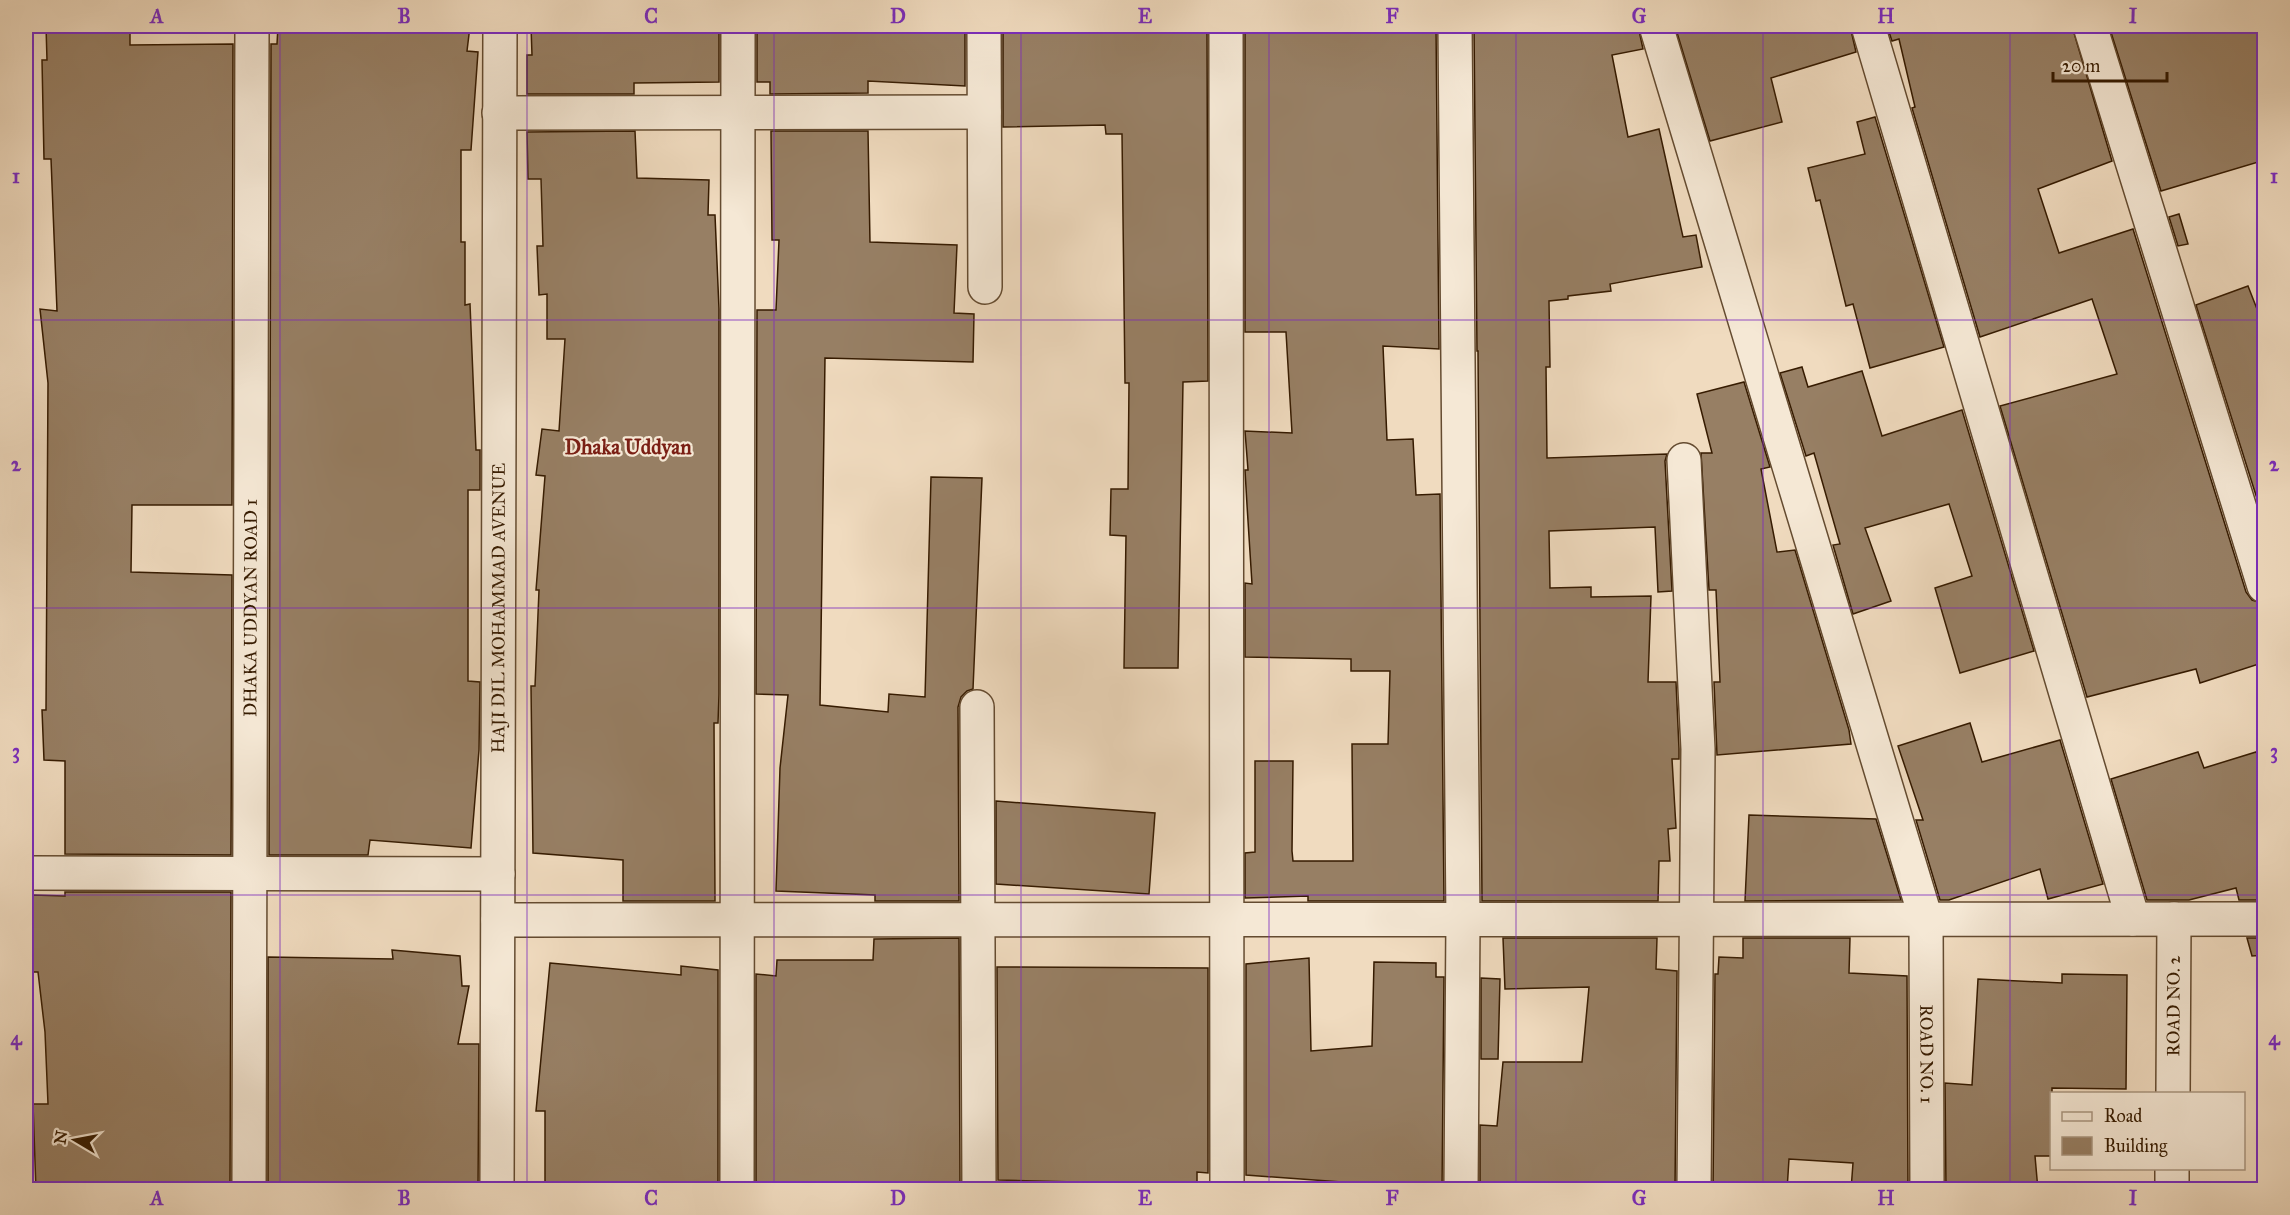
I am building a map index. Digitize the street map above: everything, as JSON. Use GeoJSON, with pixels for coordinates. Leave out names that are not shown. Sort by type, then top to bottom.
{"type":"FeatureCollection","features":[{"type":"Feature","properties":{"kind":"street","name":"DHAKA UDDYAN ROAD 1"},"geometry":{"type":"LineString","coordinates":[[249,1190],[252,26]]}},
{"type":"Feature","properties":{"kind":"street","name":"HAJI DIL MOHAMMAD AVENUE"},"geometry":{"type":"LineString","coordinates":[[497,1190],[500,26]]}},
{"type":"Feature","properties":{"kind":"street"},"geometry":{"type":"LineString","coordinates":[[737,1190],[738,26]]}},
{"type":"Feature","properties":{"kind":"street"},"geometry":{"type":"LineString","coordinates":[[984,26],[985,287]]}},
{"type":"Feature","properties":{"kind":"street"},"geometry":{"type":"LineString","coordinates":[[1226,26],[1227,1190]]}},
{"type":"Feature","properties":{"kind":"street"},"geometry":{"type":"LineString","coordinates":[[1455,26],[1463,920],[1461,1190]]}},
{"type":"Feature","properties":{"kind":"street","name":"ROAD NO. 1"},"geometry":{"type":"LineString","coordinates":[[1656,26],[1926,919],[1926,1190]]}},
{"type":"Feature","properties":{"kind":"street"},"geometry":{"type":"LineString","coordinates":[[1868,26],[2133,919]]}},
{"type":"Feature","properties":{"kind":"street"},"geometry":{"type":"LineString","coordinates":[[2090,26],[2265,586]]}},
{"type":"Feature","properties":{"kind":"street"},"geometry":{"type":"LineString","coordinates":[[499,113],[984,112]]}},
{"type":"Feature","properties":{"kind":"street"},"geometry":{"type":"LineString","coordinates":[[1684,460],[1698,749],[1694,1190]]}},
{"type":"Feature","properties":{"kind":"street"},"geometry":{"type":"LineString","coordinates":[[977,707],[979,1190]]}},
{"type":"Feature","properties":{"kind":"street"},"geometry":{"type":"LineString","coordinates":[[26,873],[498,874]]}},
{"type":"Feature","properties":{"kind":"street","name":"ROAD NO. 2"},"geometry":{"type":"LineString","coordinates":[[2173,1092],[2174,919]]}},
{"type":"Feature","properties":{"kind":"street"},"geometry":{"type":"LineString","coordinates":[[498,921],[2265,919]]}},
{"type":"Feature","properties":{"kind":"street"},"geometry":{"type":"LineString","coordinates":[[2172,1170],[2172,1190]]}},
{"type":"Feature","properties":{"kind":"building"},"geometry":{"type":"Polygon","coordinates":[[[46,26],[130,26],[130,45],[233,44],[232,505],[132,505],[131,572],[232,575],[231,855],[65,854],[65,761],[44,760],[42,710],[46,710],[48,383],[40,309],[57,311],[51,159],[44,159],[42,60],[47,60],[46,26]]]}},
{"type":"Feature","properties":{"kind":"building"},"geometry":{"type":"Polygon","coordinates":[[[278,26],[470,26],[467,51],[478,52],[471,150],[461,150],[461,242],[465,242],[465,305],[470,304],[476,450],[480,450],[480,490],[468,490],[468,681],[480,682],[479,750],[471,848],[370,840],[368,855],[269,855],[271,44],[277,44],[278,26]]]}},
{"type":"Feature","properties":{"kind":"building"},"geometry":{"type":"Polygon","coordinates":[[[531,26],[719,26],[719,82],[634,83],[634,94],[527,94],[527,55],[532,55],[531,26]]]}},
{"type":"Feature","properties":{"kind":"building"},"geometry":{"type":"Polygon","coordinates":[[[757,26],[965,27],[965,86],[868,81],[868,93],[770,94],[770,82],[757,82],[757,26]]]}},
{"type":"Feature","properties":{"kind":"building"},"geometry":{"type":"Polygon","coordinates":[[[1003,26],[1207,26],[1208,381],[1183,382],[1178,668],[1124,668],[1126,536],[1110,535],[1111,489],[1128,489],[1129,383],[1125,383],[1122,134],[1106,134],[1105,125],[1003,127],[1003,26]]]}},
{"type":"Feature","properties":{"kind":"building"},"geometry":{"type":"Polygon","coordinates":[[[1245,26],[1436,26],[1439,349],[1383,346],[1387,440],[1413,439],[1416,495],[1440,494],[1444,901],[1308,901],[1308,896],[1245,898],[1245,853],[1255,852],[1255,761],[1293,761],[1293,861],[1353,861],[1352,744],[1388,744],[1390,671],[1351,671],[1351,659],[1245,657],[1245,583],[1252,584],[1245,431],[1292,433],[1286,332],[1245,332],[1245,26]]]}},
{"type":"Feature","properties":{"kind":"building"},"geometry":{"type":"Polygon","coordinates":[[[1474,26],[1638,26],[1643,49],[1612,55],[1628,137],[1659,129],[1683,237],[1696,235],[1702,267],[1610,284],[1611,291],[1568,296],[1568,299],[1549,301],[1550,367],[1546,367],[1547,458],[1667,454],[1665,461],[1672,591],[1658,592],[1655,527],[1549,531],[1550,588],[1591,587],[1591,597],[1651,596],[1648,682],[1676,682],[1679,749],[1679,759],[1672,759],[1676,828],[1668,829],[1670,861],[1659,861],[1658,901],[1482,901],[1474,26]]]}},
{"type":"Feature","properties":{"kind":"building"},"geometry":{"type":"Polygon","coordinates":[[[1675,26],[1850,26],[1856,52],[1771,78],[1782,122],[1710,141],[1675,26]]]}},
{"type":"Feature","properties":{"kind":"building"},"geometry":{"type":"Polygon","coordinates":[[[1887,26],[2072,26],[2112,161],[2038,189],[2059,253],[2133,229],[2246,592],[2252,600],[2265,604],[2265,662],[2200,683],[2196,669],[2087,697],[2000,406],[2117,374],[2092,299],[1980,337],[1912,108],[1915,107],[1899,39],[1892,41],[1887,26]]]}},
{"type":"Feature","properties":{"kind":"building"},"geometry":{"type":"Polygon","coordinates":[[[2109,26],[2265,26],[2265,160],[2161,191],[2109,26]]]}},
{"type":"Feature","properties":{"kind":"building"},"geometry":{"type":"Polygon","coordinates":[[[1875,117],[1944,347],[1870,368],[1853,304],[1846,306],[1820,200],[1816,201],[1808,168],[1865,154],[1857,122],[1875,117]]]}},
{"type":"Feature","properties":{"kind":"building"},"geometry":{"type":"Polygon","coordinates":[[[635,131],[637,178],[709,180],[708,215],[715,215],[719,309],[719,694],[718,723],[714,723],[715,901],[623,901],[623,860],[533,853],[531,686],[535,686],[539,590],[536,590],[545,476],[536,475],[542,429],[559,431],[565,339],[547,339],[547,294],[539,295],[537,246],[543,246],[541,179],[528,179],[527,132],[635,131]]]}},
{"type":"Feature","properties":{"kind":"building"},"geometry":{"type":"Polygon","coordinates":[[[771,131],[868,131],[870,242],[957,245],[954,313],[974,314],[973,362],[825,358],[820,705],[888,712],[889,694],[925,697],[931,477],[982,478],[973,689],[961,697],[958,707],[959,901],[875,901],[875,895],[776,891],[780,768],[788,695],[756,694],[757,310],[776,310],[779,240],[772,240],[771,131]]]}},
{"type":"Feature","properties":{"kind":"building"},"geometry":{"type":"Polygon","coordinates":[[[2179,214],[2188,244],[2178,246],[2169,217],[2179,214]]]}},
{"type":"Feature","properties":{"kind":"building"},"geometry":{"type":"Polygon","coordinates":[[[2248,286],[2257,309],[2265,306],[2265,524],[2196,305],[2248,286]]]}},
{"type":"Feature","properties":{"kind":"building"},"geometry":{"type":"Polygon","coordinates":[[[1802,367],[1808,387],[1862,371],[1882,436],[1962,410],[2034,651],[1960,673],[1935,588],[1972,576],[1949,504],[1865,528],[1891,601],[1853,614],[1833,545],[1840,544],[1814,453],[1806,456],[1780,373],[1802,367]]]}},
{"type":"Feature","properties":{"kind":"building"},"geometry":{"type":"Polygon","coordinates":[[[1744,382],[1770,467],[1761,469],[1777,552],[1795,550],[1849,730],[1851,744],[1717,755],[1714,682],[1720,682],[1716,590],[1709,590],[1701,453],[1712,453],[1697,394],[1744,382]]]}},
{"type":"Feature","properties":{"kind":"building"},"geometry":{"type":"Polygon","coordinates":[[[1970,723],[1982,762],[2060,740],[2103,884],[2048,899],[2040,869],[1949,900],[1940,900],[1916,820],[1923,820],[1898,746],[1970,723]]]}},
{"type":"Feature","properties":{"kind":"building"},"geometry":{"type":"Polygon","coordinates":[[[2198,752],[2204,768],[2256,752],[2265,771],[2265,900],[2239,900],[2236,888],[2189,900],[2147,900],[2111,779],[2198,752]]]}},
{"type":"Feature","properties":{"kind":"building"},"geometry":{"type":"Polygon","coordinates":[[[996,801],[1155,813],[1149,894],[996,884],[996,801]]]}},
{"type":"Feature","properties":{"kind":"building"},"geometry":{"type":"Polygon","coordinates":[[[1749,815],[1876,819],[1901,900],[1745,901],[1749,815]]]}},
{"type":"Feature","properties":{"kind":"building"},"geometry":{"type":"Polygon","coordinates":[[[65,892],[231,892],[230,1190],[36,1190],[33,1104],[48,1104],[45,1032],[38,972],[31,972],[33,895],[65,896],[65,892]]]}},
{"type":"Feature","properties":{"kind":"building"},"geometry":{"type":"Polygon","coordinates":[[[959,938],[960,1190],[756,1190],[756,974],[776,976],[777,960],[873,960],[874,939],[959,938]]]}},
{"type":"Feature","properties":{"kind":"building"},"geometry":{"type":"Polygon","coordinates":[[[1503,938],[1657,938],[1656,969],[1677,971],[1675,1190],[1480,1190],[1480,1125],[1497,1126],[1503,1062],[1582,1062],[1589,987],[1505,989],[1503,938]]]}},
{"type":"Feature","properties":{"kind":"building"},"geometry":{"type":"Polygon","coordinates":[[[1743,938],[1850,938],[1849,973],[1907,976],[1908,1190],[1851,1190],[1853,1163],[1789,1159],[1787,1190],[1713,1190],[1715,974],[1718,974],[1719,957],[1743,958],[1743,938]]]}},
{"type":"Feature","properties":{"kind":"building"},"geometry":{"type":"Polygon","coordinates":[[[2247,938],[2265,938],[2265,955],[2252,956],[2247,938]]]}},
{"type":"Feature","properties":{"kind":"building"},"geometry":{"type":"Polygon","coordinates":[[[392,950],[460,956],[462,986],[469,986],[458,1044],[479,1044],[478,1190],[268,1190],[268,957],[393,959],[392,950]]]}},
{"type":"Feature","properties":{"kind":"building"},"geometry":{"type":"Polygon","coordinates":[[[1309,958],[1311,1051],[1372,1046],[1374,962],[1436,963],[1436,977],[1444,977],[1442,1190],[1355,1190],[1355,1183],[1246,1175],[1246,964],[1309,958]]]}},
{"type":"Feature","properties":{"kind":"building"},"geometry":{"type":"Polygon","coordinates":[[[550,963],[681,975],[681,966],[718,970],[718,1190],[545,1190],[545,1111],[536,1111],[550,963]]]}},
{"type":"Feature","properties":{"kind":"building"},"geometry":{"type":"Polygon","coordinates":[[[997,967],[1208,968],[1208,1173],[1197,1172],[1197,1185],[998,1180],[997,967]]]}},
{"type":"Feature","properties":{"kind":"building"},"geometry":{"type":"Polygon","coordinates":[[[2062,974],[2127,975],[2126,1089],[2052,1088],[2050,1092],[2050,1156],[2035,1156],[2038,1190],[1946,1190],[1945,1083],[1972,1085],[1978,979],[2062,983],[2062,974]]]}},
{"type":"Feature","properties":{"kind":"building"},"geometry":{"type":"Polygon","coordinates":[[[1481,978],[1500,979],[1498,1059],[1481,1059],[1481,978]]]}},
{"type":"Feature","properties":{"kind":"district","name":"Dhaka Uddyan"},"geometry":{"type":"Point","coordinates":[628,447]}}]}
